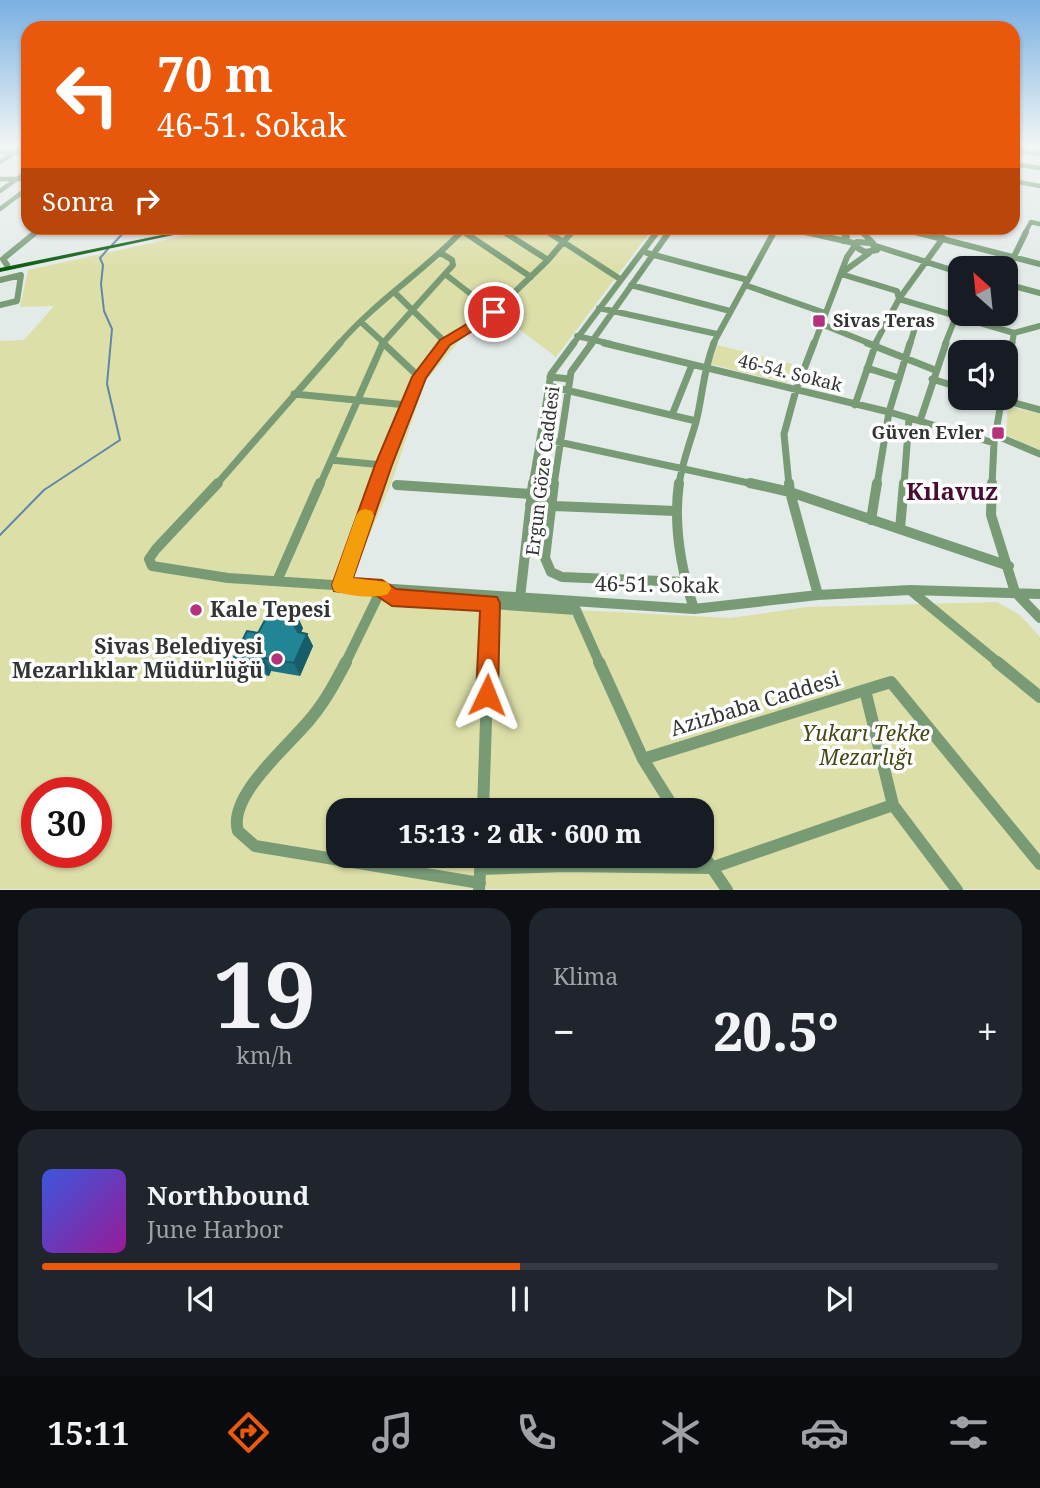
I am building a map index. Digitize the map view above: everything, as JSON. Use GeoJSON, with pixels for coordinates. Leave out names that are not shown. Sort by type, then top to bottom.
{"type":"FeatureCollection","features":[{"type":"Feature","properties":{"kind":"main road"},"geometry":{"type":"LineString","coordinates":[[129,242],[158,235]]}},
{"type":"Feature","properties":{"kind":"main road"},"geometry":{"type":"LineString","coordinates":[[2,267],[166,235]]}},
{"type":"Feature","properties":{"kind":"street"},"geometry":{"type":"LineString","coordinates":[[1,202],[21,187]]}},
{"type":"Feature","properties":{"kind":"street"},"geometry":{"type":"LineString","coordinates":[[0,209],[21,193]]}},
{"type":"Feature","properties":{"kind":"street"},"geometry":{"type":"LineString","coordinates":[[1016,256],[1031,222],[1040,224]]}},
{"type":"Feature","properties":{"kind":"street"},"geometry":{"type":"LineString","coordinates":[[2,267],[3,259],[32,235]]}},
{"type":"Feature","properties":{"kind":"street"},"geometry":{"type":"LineString","coordinates":[[294,394],[360,321],[441,253],[458,235]]}},
{"type":"Feature","properties":{"kind":"street"},"geometry":{"type":"LineString","coordinates":[[472,235],[531,276]]}},
{"type":"Feature","properties":{"kind":"street"},"geometry":{"type":"LineString","coordinates":[[510,235],[548,260]]}},
{"type":"Feature","properties":{"kind":"street"},"geometry":{"type":"LineString","coordinates":[[554,235],[620,279]]}},
{"type":"Feature","properties":{"kind":"street"},"geometry":{"type":"LineString","coordinates":[[341,585],[383,465],[419,377],[445,342],[494,312],[570,235]]}},
{"type":"Feature","properties":{"kind":"street","name":"Ergun Göze Caddesi"},"geometry":{"type":"LineString","coordinates":[[520,598],[531,494],[550,377],[577,336],[654,235]]}},
{"type":"Feature","properties":{"kind":"street","name":"Ergun Göze Caddesi"},"geometry":{"type":"LineString","coordinates":[[667,235],[571,372],[559,441],[545,558],[551,572],[562,576],[685,582]]}},
{"type":"Feature","properties":{"kind":"street"},"geometry":{"type":"LineString","coordinates":[[694,609],[685,582],[675,511],[681,468],[696,421],[704,368],[717,334],[772,235]]}},
{"type":"Feature","properties":{"kind":"street"},"geometry":{"type":"LineString","coordinates":[[819,235],[948,269]]}},
{"type":"Feature","properties":{"kind":"street"},"geometry":{"type":"LineString","coordinates":[[843,241],[847,237],[845,235]]}},
{"type":"Feature","properties":{"kind":"street"},"geometry":{"type":"LineString","coordinates":[[818,595],[790,492],[784,434],[796,390],[858,235]]}},
{"type":"Feature","properties":{"kind":"street"},"geometry":{"type":"LineString","coordinates":[[865,235],[874,249]]}},
{"type":"Feature","properties":{"kind":"street"},"geometry":{"type":"LineString","coordinates":[[928,235],[1007,256]]}},
{"type":"Feature","properties":{"kind":"street"},"geometry":{"type":"LineString","coordinates":[[855,405],[875,344],[899,299],[943,239]]}},
{"type":"Feature","properties":{"kind":"street"},"geometry":{"type":"LineString","coordinates":[[841,274],[852,263],[874,249]]}},
{"type":"Feature","properties":{"kind":"street"},"geometry":{"type":"LineString","coordinates":[[641,251],[746,283],[825,313]]}},
{"type":"Feature","properties":{"kind":"street"},"geometry":{"type":"LineString","coordinates":[[277,581],[383,342],[453,262],[441,253]]}},
{"type":"Feature","properties":{"kind":"street"},"geometry":{"type":"LineString","coordinates":[[1018,259],[1040,264]]}},
{"type":"Feature","properties":{"kind":"street"},"geometry":{"type":"LineString","coordinates":[[445,274],[494,312]]}},
{"type":"Feature","properties":{"kind":"street"},"geometry":{"type":"LineString","coordinates":[[841,274],[897,291],[899,299]]}},
{"type":"Feature","properties":{"kind":"street"},"geometry":{"type":"LineString","coordinates":[[0,279],[21,275],[17,301],[0,305]]}},
{"type":"Feature","properties":{"kind":"street"},"geometry":{"type":"LineString","coordinates":[[631,285],[730,311]]}},
{"type":"Feature","properties":{"kind":"street"},"geometry":{"type":"LineString","coordinates":[[1018,287],[1040,293]]}},
{"type":"Feature","properties":{"kind":"street"},"geometry":{"type":"LineString","coordinates":[[394,292],[445,342]]}},
{"type":"Feature","properties":{"kind":"street"},"geometry":{"type":"LineString","coordinates":[[899,299],[948,315]]}},
{"type":"Feature","properties":{"kind":"street"},"geometry":{"type":"LineString","coordinates":[[598,308],[717,334]]}},
{"type":"Feature","properties":{"kind":"street"},"geometry":{"type":"LineString","coordinates":[[871,520],[889,412],[918,318]]}},
{"type":"Feature","properties":{"kind":"street"},"geometry":{"type":"LineString","coordinates":[[360,321],[419,377]]}},
{"type":"Feature","properties":{"kind":"street"},"geometry":{"type":"LineString","coordinates":[[821,324],[935,370]]}},
{"type":"Feature","properties":{"kind":"street"},"geometry":{"type":"LineString","coordinates":[[920,421],[952,326]]}},
{"type":"Feature","properties":{"kind":"street"},"geometry":{"type":"LineString","coordinates":[[988,326],[1014,333],[1040,326]]}},
{"type":"Feature","properties":{"kind":"street"},"geometry":{"type":"LineString","coordinates":[[1013,340],[1014,333]]}},
{"type":"Feature","properties":{"kind":"street","name":"46-54. Sokak"},"geometry":{"type":"LineString","coordinates":[[577,336],[889,412],[994,439],[1040,454]]}},
{"type":"Feature","properties":{"kind":"street"},"geometry":{"type":"LineString","coordinates":[[672,415],[692,365]]}},
{"type":"Feature","properties":{"kind":"street"},"geometry":{"type":"LineString","coordinates":[[867,368],[899,378]]}},
{"type":"Feature","properties":{"kind":"street"},"geometry":{"type":"LineString","coordinates":[[550,377],[570,379]]}},
{"type":"Feature","properties":{"kind":"street"},"geometry":{"type":"LineString","coordinates":[[932,379],[948,384]]}},
{"type":"Feature","properties":{"kind":"street"},"geometry":{"type":"LineString","coordinates":[[549,386],[696,421]]}},
{"type":"Feature","properties":{"kind":"street"},"geometry":{"type":"LineString","coordinates":[[294,394],[407,405]]}},
{"type":"Feature","properties":{"kind":"street","name":"46-51. Sokak"},"geometry":{"type":"LineString","coordinates":[[294,394],[223,478],[156,549],[149,559],[152,566],[228,578],[694,609],[818,595],[910,590],[1040,594]]}},
{"type":"Feature","properties":{"kind":"street"},"geometry":{"type":"LineString","coordinates":[[1018,404],[1040,410]]}},
{"type":"Feature","properties":{"kind":"street"},"geometry":{"type":"LineString","coordinates":[[998,410],[991,515],[1015,592],[1040,618]]}},
{"type":"Feature","properties":{"kind":"street"},"geometry":{"type":"LineString","coordinates":[[900,529],[909,418]]}},
{"type":"Feature","properties":{"kind":"street"},"geometry":{"type":"LineString","coordinates":[[540,438],[790,492],[1009,566]]}},
{"type":"Feature","properties":{"kind":"street"},"geometry":{"type":"LineString","coordinates":[[331,460],[383,465]]}},
{"type":"Feature","properties":{"kind":"street"},"geometry":{"type":"LineString","coordinates":[[397,485],[531,494]]}},
{"type":"Feature","properties":{"kind":"street"},"geometry":{"type":"LineString","coordinates":[[530,505],[675,511]]}},
{"type":"Feature","properties":{"kind":"street"},"geometry":{"type":"LineString","coordinates":[[382,588],[321,706],[293,743],[250,789],[237,816],[241,836],[255,846],[480,874],[544,868]]}},
{"type":"Feature","properties":{"kind":"street","name":"46-51. Sokak"},"geometry":{"type":"LineString","coordinates":[[382,588],[392,597],[576,610],[643,759]]}},
{"type":"Feature","properties":{"kind":"street"},"geometry":{"type":"LineString","coordinates":[[910,590],[1040,697]]}},
{"type":"Feature","properties":{"kind":"street"},"geometry":{"type":"LineString","coordinates":[[483,798],[490,603]]}},
{"type":"Feature","properties":{"kind":"street"},"geometry":{"type":"LineString","coordinates":[[865,690],[891,682],[1040,864]]}},
{"type":"Feature","properties":{"kind":"street","name":"Azizbaba Caddesi"},"geometry":{"type":"LineString","coordinates":[[643,759],[865,690],[893,806],[957,890]]}},
{"type":"Feature","properties":{"kind":"street"},"geometry":{"type":"LineString","coordinates":[[643,759],[667,798]]}},
{"type":"Feature","properties":{"kind":"street"},"geometry":{"type":"LineString","coordinates":[[714,867],[893,806]]}},
{"type":"Feature","properties":{"kind":"street"},"geometry":{"type":"LineString","coordinates":[[711,868],[727,890]]}},
{"type":"Feature","properties":{"kind":"green space","name":"Yukarı Tekke Mezarlığı"},"geometry":{"type":"Polygon","coordinates":[[[188,235],[648,235],[556,357],[499,314],[459,341],[425,382],[391,484],[352,577],[388,600],[730,618],[807,607],[997,602],[1020,615],[1040,637],[1040,889],[0,889],[0,341],[24,340],[54,306],[20,307],[28,270],[188,235]]]}},
{"type":"Feature","properties":{"kind":"green space"},"geometry":{"type":"Polygon","coordinates":[[[718,345],[792,364],[786,383],[710,364],[718,345]]]}},
{"type":"Feature","properties":{"kind":"green space"},"geometry":{"type":"Polygon","coordinates":[[[1018,408],[1040,414],[1040,450],[1006,435],[1008,410],[1018,408]]]}},
{"type":"Feature","properties":{"kind":"building"},"geometry":{"type":"Polygon","coordinates":[[[270,611],[297,615],[293,623],[298,632],[307,634],[294,663],[264,658],[261,664],[233,659],[247,631],[258,633],[270,611]]]}},
{"type":"Feature","properties":{"kind":"waterway"},"geometry":{"type":"LineString","coordinates":[[112,245],[121,235]]}},
{"type":"Feature","properties":{"kind":"waterway"},"geometry":{"type":"LineString","coordinates":[[0,535],[44,490],[120,440],[107,384],[112,329],[104,311],[101,284],[103,265],[100,258],[108,249]]}},
{"type":"Feature","properties":{"kind":"slow traffic"},"geometry":{"type":"LineString","coordinates":[[365,516],[341,585],[381,588]]}},
{"type":"Feature","properties":{"kind":"place","name":"Sivas Teras"},"geometry":{"type":"Point","coordinates":[819,321]}},
{"type":"Feature","properties":{"kind":"place","name":"Güven Evler"},"geometry":{"type":"Point","coordinates":[998,433]}},
{"type":"Feature","properties":{"kind":"place","name":"Kale Tepesi"},"geometry":{"type":"Point","coordinates":[196,610]}},
{"type":"Feature","properties":{"kind":"place","name":"Sivas Belediyesi Mezarlıklar Müdürlüğü"},"geometry":{"type":"Point","coordinates":[277,659]}},
{"type":"Feature","properties":{"kind":"district","name":"Kılavuz"},"geometry":{"type":"Point","coordinates":[952,492]}},
{"type":"Feature","properties":{"kind":"route"},"geometry":{"type":"LineString","coordinates":[[487,695],[490,603],[392,597],[382,588],[341,585],[383,465],[419,377],[445,342],[494,312]]}}]}
